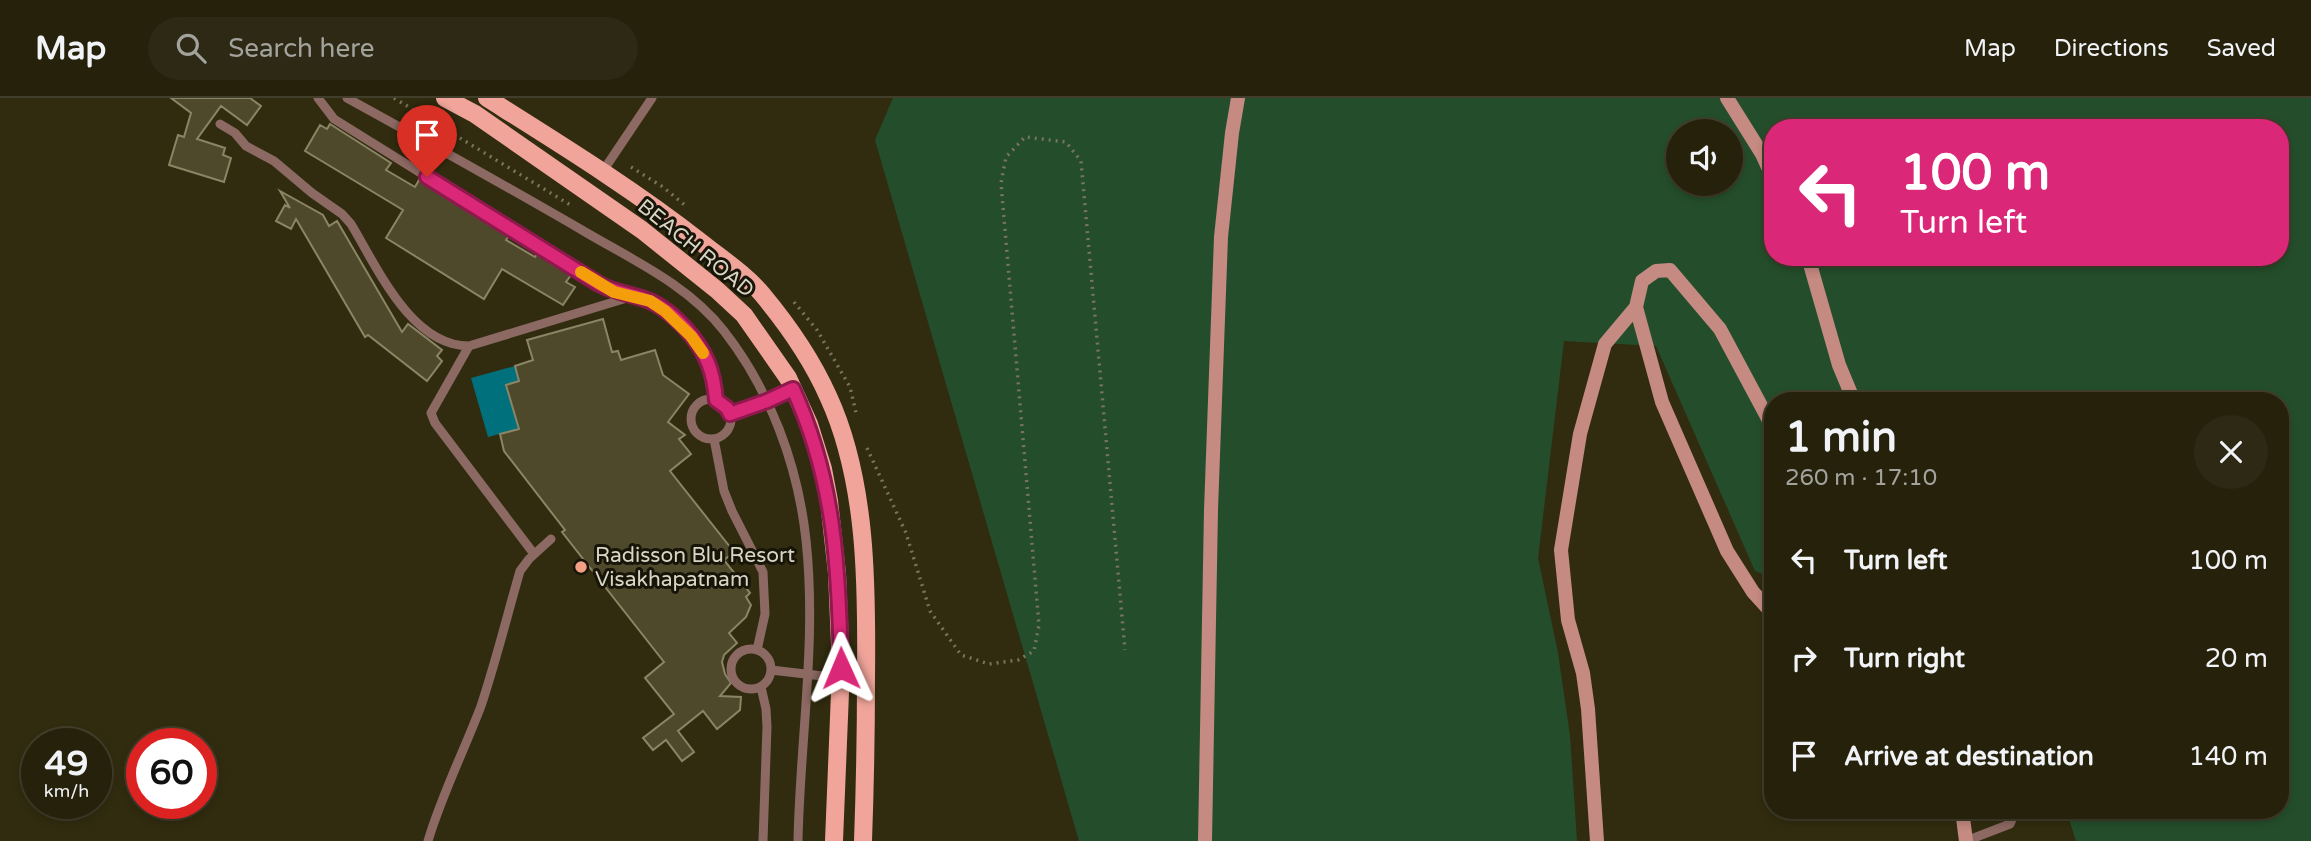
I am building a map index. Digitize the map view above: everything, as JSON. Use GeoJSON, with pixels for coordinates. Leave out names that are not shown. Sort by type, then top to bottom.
{"type":"FeatureCollection","features":[{"type":"Feature","properties":{"kind":"main road","name":"BEACH ROAD"},"geometry":{"type":"LineString","coordinates":[[445,98],[475,114],[642,230],[717,290],[744,315],[793,389],[809,425],[823,468],[838,595],[840,678],[834,841]]}},
{"type":"Feature","properties":{"kind":"main road"},"geometry":{"type":"LineString","coordinates":[[487,98],[667,215],[736,270],[761,293],[800,346],[828,396],[847,452],[861,522],[867,619],[863,841]]}},
{"type":"Feature","properties":{"kind":"main road"},"geometry":{"type":"LineString","coordinates":[[837,740],[866,744]]}},
{"type":"Feature","properties":{"kind":"street"},"geometry":{"type":"LineString","coordinates":[[1205,841],[1212,484],[1221,237],[1238,98]]}},
{"type":"Feature","properties":{"kind":"street"},"geometry":{"type":"LineString","coordinates":[[1727,98],[1764,158]]}},
{"type":"Feature","properties":{"kind":"street"},"geometry":{"type":"LineString","coordinates":[[1811,266],[1839,365],[1850,392]]}},
{"type":"Feature","properties":{"kind":"street"},"geometry":{"type":"LineString","coordinates":[[1597,841],[1588,709],[1583,673],[1568,620],[1561,550],[1580,434],[1605,344],[1636,307],[1642,281],[1656,271],[1670,270],[1720,329],[1764,411]]}},
{"type":"Feature","properties":{"kind":"street"},"geometry":{"type":"LineString","coordinates":[[1636,307],[1662,402],[1727,551],[1753,592],[1764,604]]}},
{"type":"Feature","properties":{"kind":"street"},"geometry":{"type":"LineString","coordinates":[[1963,819],[1966,841]]}},
{"type":"Feature","properties":{"kind":"lane"},"geometry":{"type":"LineString","coordinates":[[318,98],[334,119],[599,284],[614,292],[650,301],[665,311],[691,336],[708,363],[716,400]]}},
{"type":"Feature","properties":{"kind":"lane"},"geometry":{"type":"LineString","coordinates":[[347,98],[510,188],[677,286],[723,329],[746,363],[767,401],[791,466],[807,541],[809,675],[798,841]]}},
{"type":"Feature","properties":{"kind":"lane"},"geometry":{"type":"LineString","coordinates":[[603,171],[652,98]]}},
{"type":"Feature","properties":{"kind":"lane"},"geometry":{"type":"LineString","coordinates":[[220,124],[235,133],[246,145],[274,161],[342,214],[352,224],[407,314],[422,328],[457,346],[469,346],[631,296]]}},
{"type":"Feature","properties":{"kind":"lane"},"geometry":{"type":"LineString","coordinates":[[469,346],[431,413],[435,423],[534,554]]}},
{"type":"Feature","properties":{"kind":"lane"},"geometry":{"type":"LineString","coordinates":[[730,414],[793,389]]}},
{"type":"Feature","properties":{"kind":"lane"},"geometry":{"type":"LineString","coordinates":[[716,400],[727,408],[730,414],[729,427],[720,437],[714,439],[701,437],[691,422],[694,409],[704,401],[716,400]]}},
{"type":"Feature","properties":{"kind":"lane"},"geometry":{"type":"LineString","coordinates":[[714,439],[724,491],[763,572],[765,614],[757,650]]}},
{"type":"Feature","properties":{"kind":"lane"},"geometry":{"type":"LineString","coordinates":[[428,841],[438,807],[465,748],[493,670],[520,571],[551,539]]}},
{"type":"Feature","properties":{"kind":"lane"},"geometry":{"type":"LineString","coordinates":[[750,649],[757,650],[767,658],[771,670],[761,687],[748,689],[736,683],[731,671],[738,654],[750,649]]}},
{"type":"Feature","properties":{"kind":"lane"},"geometry":{"type":"LineString","coordinates":[[771,670],[840,678]]}},
{"type":"Feature","properties":{"kind":"lane"},"geometry":{"type":"LineString","coordinates":[[761,687],[767,727],[763,841]]}},
{"type":"Feature","properties":{"kind":"lane"},"geometry":{"type":"LineString","coordinates":[[1966,841],[2010,824],[2012,819]]}},
{"type":"Feature","properties":{"kind":"path"},"geometry":{"type":"LineString","coordinates":[[394,98],[579,210]]}},
{"type":"Feature","properties":{"kind":"path"},"geometry":{"type":"LineString","coordinates":[[862,438],[906,533],[930,611],[961,655],[989,664],[1018,660],[1034,651],[1039,625],[1001,183],[1006,157],[1025,137],[1066,142],[1081,161],[1125,650]]}},
{"type":"Feature","properties":{"kind":"green space"},"geometry":{"type":"Polygon","coordinates":[[[893,98],[2311,98],[2311,841],[2076,841],[2069,819],[2289,819],[2289,392],[1764,392],[1764,574],[1755,571],[1656,346],[1564,341],[1538,558],[1558,653],[1570,736],[1577,841],[1079,841],[875,140],[893,98]]]}},
{"type":"Feature","properties":{"kind":"water"},"geometry":{"type":"Polygon","coordinates":[[[515,366],[519,381],[506,385],[519,429],[488,437],[471,378],[515,366]]]}},
{"type":"Feature","properties":{"kind":"building"},"geometry":{"type":"Polygon","coordinates":[[[171,98],[250,98],[261,106],[247,125],[221,106],[197,139],[225,148],[223,155],[231,158],[224,182],[169,165],[178,135],[184,137],[191,113],[171,98]]]}},
{"type":"Feature","properties":{"kind":"building"},"geometry":{"type":"Polygon","coordinates":[[[330,124],[391,163],[386,170],[415,187],[419,180],[509,236],[506,240],[535,257],[537,254],[571,275],[566,282],[575,287],[563,305],[502,269],[484,299],[386,238],[403,210],[305,151],[320,125],[327,129],[330,124]]]}},
{"type":"Feature","properties":{"kind":"building"},"geometry":{"type":"Polygon","coordinates":[[[280,191],[323,215],[329,226],[337,221],[402,332],[408,324],[442,350],[437,356],[442,361],[427,381],[368,335],[365,337],[296,219],[291,229],[276,221],[285,205],[290,208],[280,191]]]}},
{"type":"Feature","properties":{"kind":"building"},"geometry":{"type":"Polygon","coordinates":[[[603,319],[612,352],[618,351],[621,360],[655,350],[663,375],[689,394],[668,422],[685,435],[679,439],[691,454],[670,471],[734,552],[724,560],[750,593],[746,597],[751,605],[746,617],[729,633],[737,643],[724,655],[722,662],[731,683],[720,696],[741,697],[740,710],[717,729],[703,711],[678,731],[694,752],[682,761],[666,740],[653,750],[643,738],[674,714],[645,678],[664,662],[562,532],[565,530],[504,451],[500,434],[519,429],[506,385],[519,381],[515,366],[533,360],[527,340],[603,319]]]}},
{"type":"Feature","properties":{"kind":"slow traffic"},"geometry":{"type":"LineString","coordinates":[[581,272],[614,292],[650,301],[678,322],[703,353]]}},
{"type":"Feature","properties":{"kind":"place","name":"Radisson Blu Resort Visakhapatnam"},"geometry":{"type":"Point","coordinates":[581,567]}},
{"type":"Feature","properties":{"kind":"route"},"geometry":{"type":"LineString","coordinates":[[427,177],[599,284],[614,292],[650,301],[665,311],[700,348],[708,363],[716,400],[727,408],[730,414],[793,389],[809,425],[823,468],[829,501],[837,573],[841,668]]}}]}
